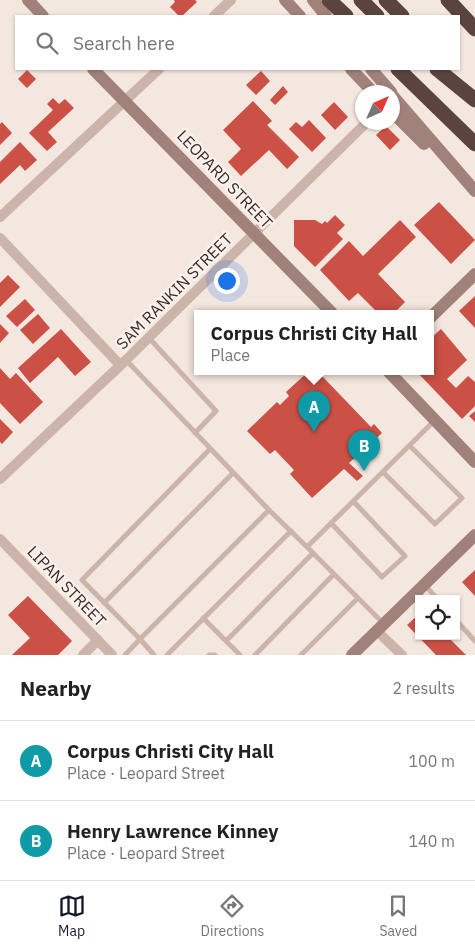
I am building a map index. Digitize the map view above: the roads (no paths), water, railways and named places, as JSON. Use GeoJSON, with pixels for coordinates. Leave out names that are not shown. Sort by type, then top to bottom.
{"type":"FeatureCollection","features":[{"type":"Feature","properties":{"kind":"highway"},"geometry":{"type":"LineString","coordinates":[[329,0],[345,15]]}},
{"type":"Feature","properties":{"kind":"highway"},"geometry":{"type":"LineString","coordinates":[[361,0],[376,15]]}},
{"type":"Feature","properties":{"kind":"highway"},"geometry":{"type":"LineString","coordinates":[[386,0],[401,15]]}},
{"type":"Feature","properties":{"kind":"highway"},"geometry":{"type":"LineString","coordinates":[[448,0],[475,29]]}},
{"type":"Feature","properties":{"kind":"highway"},"geometry":{"type":"LineString","coordinates":[[399,70],[475,144]]}},
{"type":"Feature","properties":{"kind":"highway"},"geometry":{"type":"LineString","coordinates":[[438,70],[475,100]]}},
{"type":"Feature","properties":{"kind":"highway"},"geometry":{"type":"LineString","coordinates":[[453,70],[475,94]]}},
{"type":"Feature","properties":{"kind":"main road"},"geometry":{"type":"LineString","coordinates":[[28,0],[42,15]]}},
{"type":"Feature","properties":{"kind":"main road"},"geometry":{"type":"LineString","coordinates":[[285,0],[299,15]]}},
{"type":"Feature","properties":{"kind":"main road"},"geometry":{"type":"LineString","coordinates":[[313,0],[325,15]]}},
{"type":"Feature","properties":{"kind":"main road","name":"LEOPARD STREET"},"geometry":{"type":"LineString","coordinates":[[94,70],[329,310]]}},
{"type":"Feature","properties":{"kind":"main road"},"geometry":{"type":"LineString","coordinates":[[352,70],[367,85]]}},
{"type":"Feature","properties":{"kind":"main road"},"geometry":{"type":"LineString","coordinates":[[371,70],[384,85]]}},
{"type":"Feature","properties":{"kind":"main road"},"geometry":{"type":"LineString","coordinates":[[400,103],[475,191]]}},
{"type":"Feature","properties":{"kind":"main road"},"geometry":{"type":"LineString","coordinates":[[400,120],[475,196]]}},
{"type":"Feature","properties":{"kind":"main road"},"geometry":{"type":"LineString","coordinates":[[434,314],[475,274]]}},
{"type":"Feature","properties":{"kind":"main road"},"geometry":{"type":"LineString","coordinates":[[392,375],[475,462]]}},
{"type":"Feature","properties":{"kind":"main road"},"geometry":{"type":"LineString","coordinates":[[352,655],[475,535]]}},
{"type":"Feature","properties":{"kind":"street"},"geometry":{"type":"LineString","coordinates":[[215,15],[231,0]]}},
{"type":"Feature","properties":{"kind":"street"},"geometry":{"type":"LineString","coordinates":[[0,217],[158,70]]}},
{"type":"Feature","properties":{"kind":"street","name":"SAM RANKIN STREET"},"geometry":{"type":"LineString","coordinates":[[0,479],[123,363],[359,130]]}},
{"type":"Feature","properties":{"kind":"street"},"geometry":{"type":"LineString","coordinates":[[0,238],[123,363]]}},
{"type":"Feature","properties":{"kind":"street","name":"LIPAN STREET"},"geometry":{"type":"LineString","coordinates":[[0,538],[112,655]]}},
{"type":"Feature","properties":{"kind":"street"},"geometry":{"type":"LineString","coordinates":[[381,628],[402,655]]}},
{"type":"Feature","properties":{"kind":"street"},"geometry":{"type":"LineString","coordinates":[[83,655],[98,640]]}},
{"type":"Feature","properties":{"kind":"lane"},"geometry":{"type":"LineString","coordinates":[[148,338],[216,411],[195,433]]}},
{"type":"Feature","properties":{"kind":"lane"},"geometry":{"type":"LineString","coordinates":[[123,363],[358,598],[381,628]]}},
{"type":"Feature","properties":{"kind":"lane"},"geometry":{"type":"LineString","coordinates":[[307,547],[384,473],[435,420]]}},
{"type":"Feature","properties":{"kind":"lane"},"geometry":{"type":"LineString","coordinates":[[384,473],[435,524],[462,498],[410,446]]}},
{"type":"Feature","properties":{"kind":"lane"},"geometry":{"type":"LineString","coordinates":[[154,655],[82,580],[210,449]]}},
{"type":"Feature","properties":{"kind":"lane"},"geometry":{"type":"LineString","coordinates":[[104,603],[233,473]]}},
{"type":"Feature","properties":{"kind":"lane"},"geometry":{"type":"LineString","coordinates":[[331,523],[382,577],[405,556],[354,502]]}},
{"type":"Feature","properties":{"kind":"lane"},"geometry":{"type":"LineString","coordinates":[[125,655],[269,510]]}},
{"type":"Feature","properties":{"kind":"lane"},"geometry":{"type":"LineString","coordinates":[[166,655],[291,531]]}},
{"type":"Feature","properties":{"kind":"lane"},"geometry":{"type":"LineString","coordinates":[[226,641],[313,553]]}},
{"type":"Feature","properties":{"kind":"lane"},"geometry":{"type":"LineString","coordinates":[[255,655],[334,574]]}},
{"type":"Feature","properties":{"kind":"lane"},"geometry":{"type":"LineString","coordinates":[[425,585],[434,595]]}},
{"type":"Feature","properties":{"kind":"lane"},"geometry":{"type":"LineString","coordinates":[[301,655],[358,598]]}},
{"type":"Feature","properties":{"kind":"lane"},"geometry":{"type":"LineString","coordinates":[[203,618],[240,655]]}},
{"type":"Feature","properties":{"kind":"lane"},"geometry":{"type":"LineString","coordinates":[[460,624],[475,641]]}},
{"type":"Feature","properties":{"kind":"lane"},"geometry":{"type":"LineString","coordinates":[[209,655],[215,655]]}},
{"type":"Feature","properties":{"kind":"place","name":"Corpus Christi City Hall"},"geometry":{"type":"Point","coordinates":[314,432]}},
{"type":"Feature","properties":{"kind":"place","name":"Henry Lawrence Kinney"},"geometry":{"type":"Point","coordinates":[364,471]}}]}
